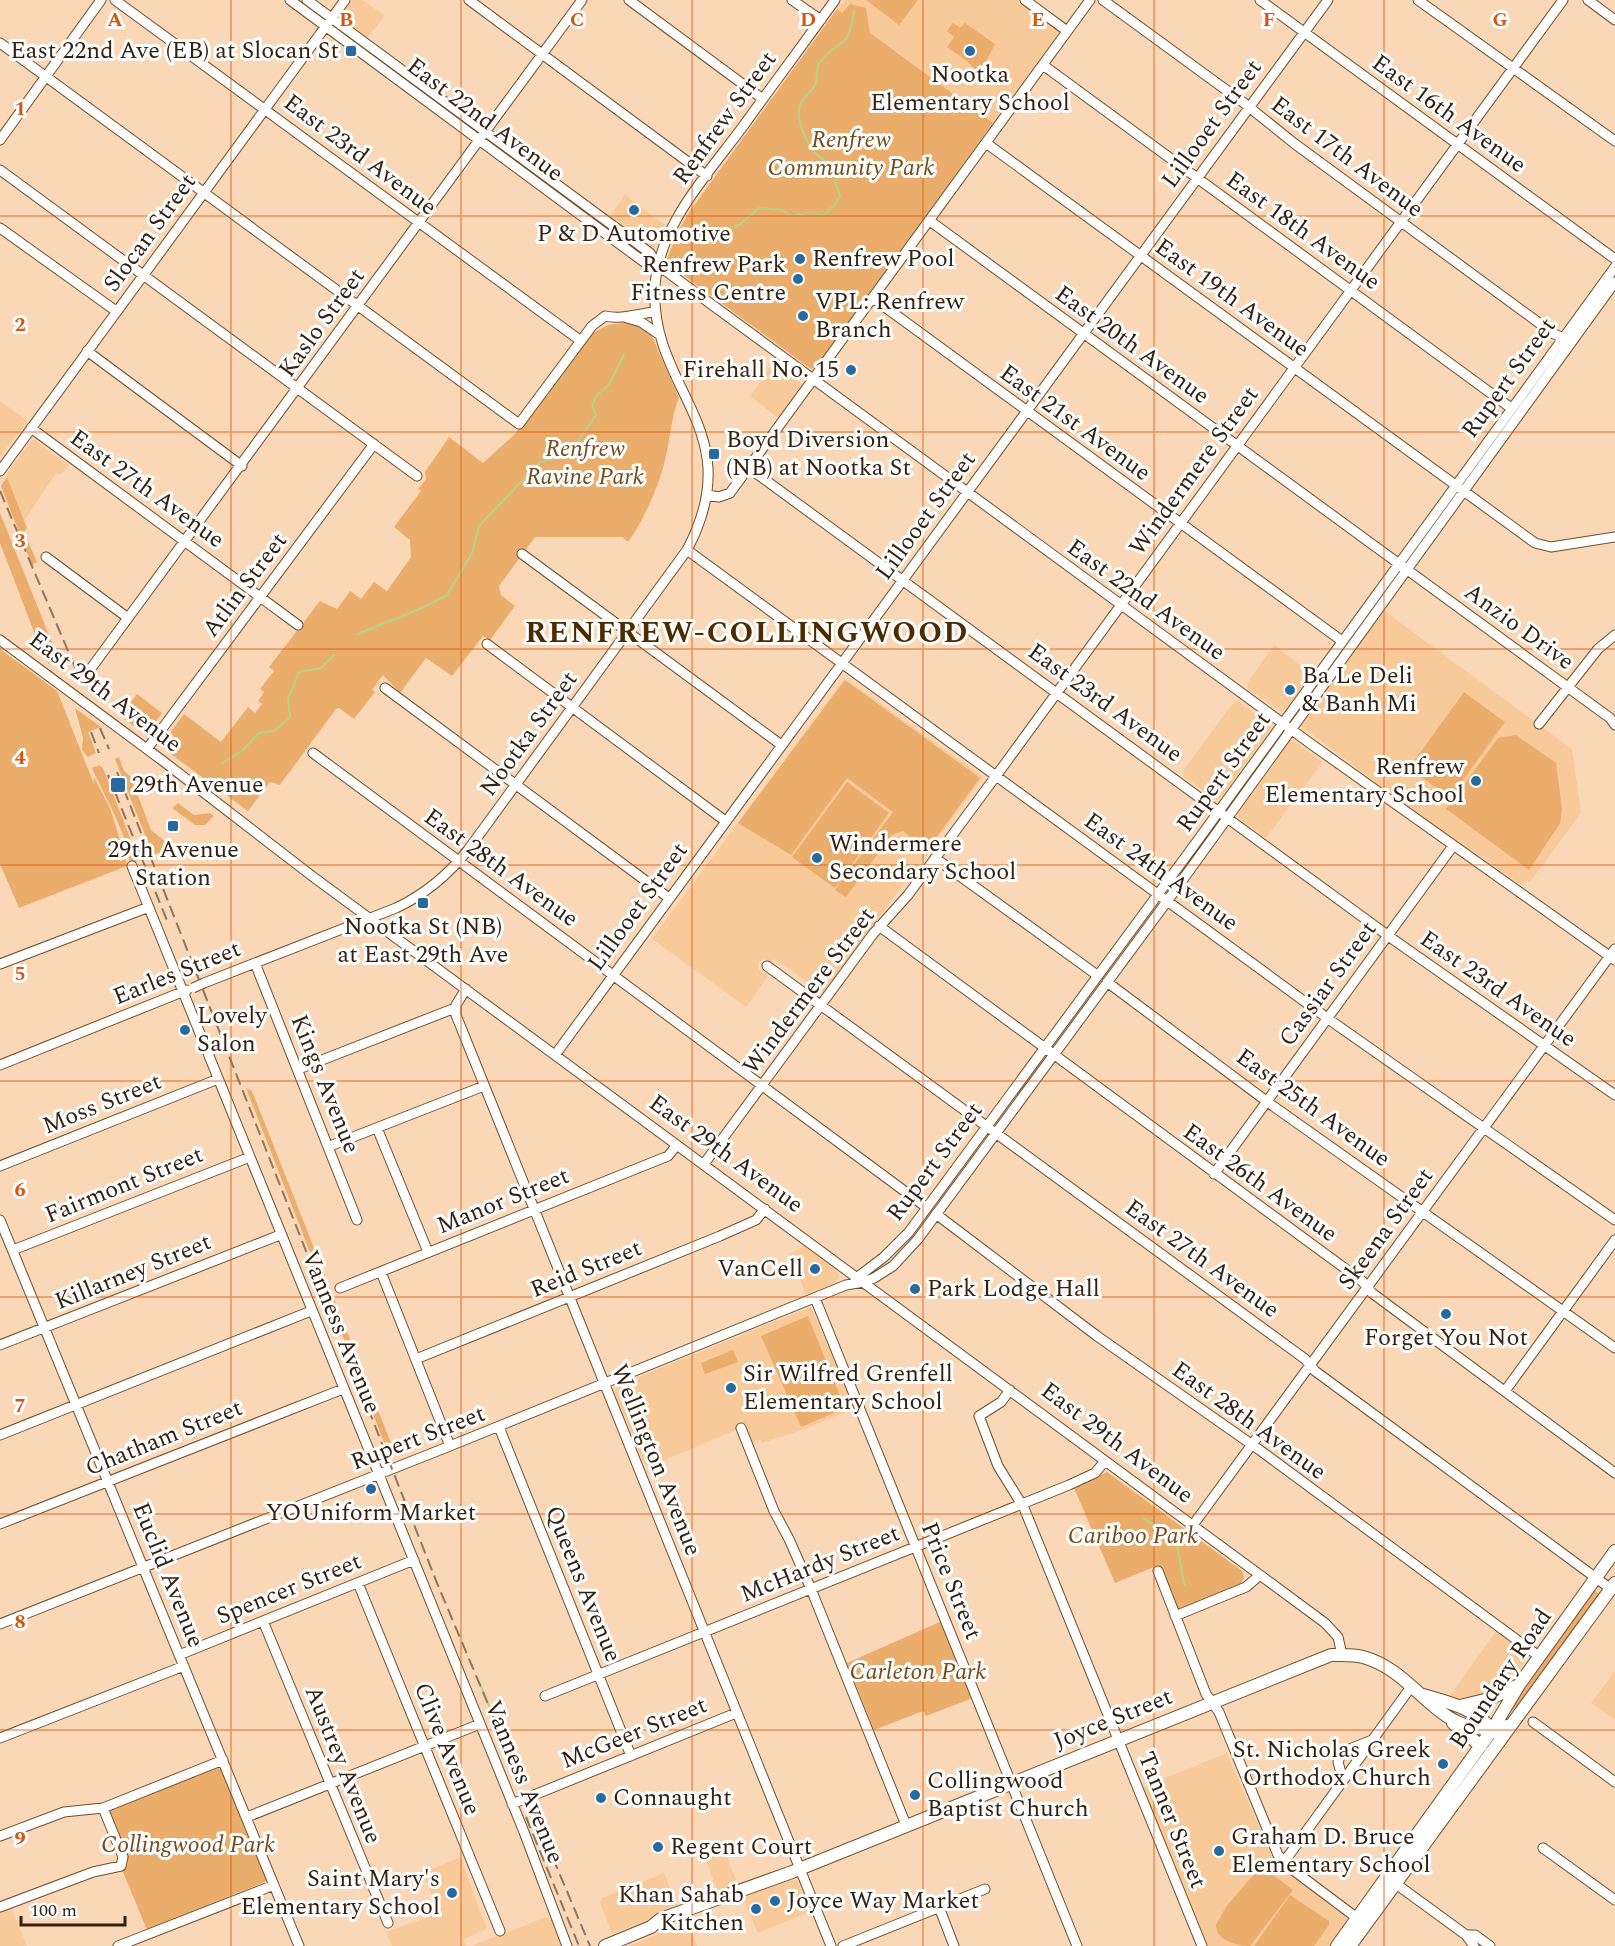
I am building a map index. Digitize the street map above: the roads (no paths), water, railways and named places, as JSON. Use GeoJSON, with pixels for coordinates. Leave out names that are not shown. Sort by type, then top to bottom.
{"type":"FeatureCollection","features":[{"type":"Feature","properties":{"kind":"main road","name":"Boundary Road"},"geometry":{"type":"LineString","coordinates":[[1350,1946],[1519,1685],[1615,1551]]}},
{"type":"Feature","properties":{"kind":"main road","name":"Boundary Road"},"geometry":{"type":"LineString","coordinates":[[1337,1946],[1357,1918],[1391,1881],[1497,1746],[1613,1586]]}},
{"type":"Feature","properties":{"kind":"main road","name":"Joyce Street"},"geometry":{"type":"LineString","coordinates":[[605,1946],[651,1927],[661,1928],[698,1911],[702,1906],[1319,1659],[1342,1655]]}},
{"type":"Feature","properties":{"kind":"main road"},"geometry":{"type":"LineString","coordinates":[[1342,1655],[1365,1658],[1416,1691],[1430,1705],[1451,1720],[1460,1731],[1481,1746]]}},
{"type":"Feature","properties":{"kind":"main road"},"geometry":{"type":"LineString","coordinates":[[1460,1706],[1489,1699],[1519,1685]]}},
{"type":"Feature","properties":{"kind":"main road"},"geometry":{"type":"LineString","coordinates":[[1416,1691],[1460,1706],[1483,1720],[1492,1730],[1497,1746]]}},
{"type":"Feature","properties":{"kind":"main road"},"geometry":{"type":"LineString","coordinates":[[1451,1720],[1474,1728],[1492,1730],[1511,1725]]}},
{"type":"Feature","properties":{"kind":"street"},"geometry":{"type":"LineString","coordinates":[[0,140],[101,0]]}},
{"type":"Feature","properties":{"kind":"street","name":"East 23rd Avenue"},"geometry":{"type":"LineString","coordinates":[[115,0],[581,341]]}},
{"type":"Feature","properties":{"kind":"street","name":"East 22nd Avenue"},"geometry":{"type":"LineString","coordinates":[[290,0],[328,22],[484,130],[650,253],[658,266],[813,381],[1453,846],[1613,955]]}},
{"type":"Feature","properties":{"kind":"street","name":"East 22nd Avenue"},"geometry":{"type":"LineString","coordinates":[[307,0],[328,22],[478,139],[648,265],[658,266]]}},
{"type":"Feature","properties":{"kind":"street","name":"Slocan Street"},"geometry":{"type":"LineString","coordinates":[[328,22],[333,8],[340,0]]}},
{"type":"Feature","properties":{"kind":"street","name":"Slocan Street"},"geometry":{"type":"LineString","coordinates":[[2,465],[345,0]]}},
{"type":"Feature","properties":{"kind":"street"},"geometry":{"type":"LineString","coordinates":[[469,0],[707,176]]}},
{"type":"Feature","properties":{"kind":"street","name":"Kaslo Street"},"geometry":{"type":"LineString","coordinates":[[92,667],[419,224],[484,130],[582,0]]}},
{"type":"Feature","properties":{"kind":"street"},"geometry":{"type":"LineString","coordinates":[[629,0],[763,99]]}},
{"type":"Feature","properties":{"kind":"street"},"geometry":{"type":"LineString","coordinates":[[792,0],[820,20]]}},
{"type":"Feature","properties":{"kind":"street","name":"Renfrew Street"},"geometry":{"type":"LineString","coordinates":[[660,335],[655,286],[661,252],[676,221],[835,0]]}},
{"type":"Feature","properties":{"kind":"street"},"geometry":{"type":"LineString","coordinates":[[1025,0],[1067,32]]}},
{"type":"Feature","properties":{"kind":"street"},"geometry":{"type":"LineString","coordinates":[[708,495],[725,496],[749,468],[1090,0]]}},
{"type":"Feature","properties":{"kind":"street","name":"East 17th Avenue"},"geometry":{"type":"LineString","coordinates":[[1104,0],[1400,221],[1567,340]]}},
{"type":"Feature","properties":{"kind":"street","name":"East 16th Avenue"},"geometry":{"type":"LineString","coordinates":[[1260,0],[1615,259]]}},
{"type":"Feature","properties":{"kind":"street","name":"Lillooet Street"},"geometry":{"type":"LineString","coordinates":[[555,1054],[724,820],[903,581],[1328,0]]}},
{"type":"Feature","properties":{"kind":"street"},"geometry":{"type":"LineString","coordinates":[[1418,0],[1615,141]]}},
{"type":"Feature","properties":{"kind":"street","name":"Windermere Street"},"geometry":{"type":"LineString","coordinates":[[704,1164],[879,926],[908,895],[996,776],[1563,0]]}},
{"type":"Feature","properties":{"kind":"street"},"geometry":{"type":"LineString","coordinates":[[1588,0],[1615,20]]}},
{"type":"Feature","properties":{"kind":"street"},"geometry":{"type":"LineString","coordinates":[[0,43],[205,191],[519,424],[592,326],[605,316],[641,322],[660,335]]}},
{"type":"Feature","properties":{"kind":"street","name":"East 18th Avenue"},"geometry":{"type":"LineString","coordinates":[[1043,65],[1511,408]]}},
{"type":"Feature","properties":{"kind":"street","name":"East 19th Avenue"},"geometry":{"type":"LineString","coordinates":[[986,143],[1540,545],[1551,547],[1615,537]]}},
{"type":"Feature","properties":{"kind":"street"},"geometry":{"type":"LineString","coordinates":[[2,176],[144,274],[417,476]]}},
{"type":"Feature","properties":{"kind":"street","name":"East 20th Avenue"},"geometry":{"type":"LineString","coordinates":[[930,221],[1402,566]]}},
{"type":"Feature","properties":{"kind":"street"},"geometry":{"type":"LineString","coordinates":[[0,228],[116,311]]}},
{"type":"Feature","properties":{"kind":"street","name":"Rupert Street"},"geometry":{"type":"LineString","coordinates":[[1286,726],[1342,641],[1463,491],[1615,267]]}},
{"type":"Feature","properties":{"kind":"street","name":"Rupert Street"},"geometry":{"type":"LineString","coordinates":[[861,1280],[897,1245],[926,1207],[1097,975],[1223,813],[1402,566],[1455,485],[1511,408],[1615,282]]}},
{"type":"Feature","properties":{"kind":"street","name":"East 21st Avenue"},"geometry":{"type":"LineString","coordinates":[[874,299],[1342,641]]}},
{"type":"Feature","properties":{"kind":"street"},"geometry":{"type":"LineString","coordinates":[[627,318],[634,314],[656,312]]}},
{"type":"Feature","properties":{"kind":"street","name":"Nootka Street"},"geometry":{"type":"LineString","coordinates":[[369,918],[423,893],[459,861],[687,550],[703,516],[708,495],[708,460],[702,433],[660,335]]}},
{"type":"Feature","properties":{"kind":"street"},"geometry":{"type":"LineString","coordinates":[[87,351],[242,466]]}},
{"type":"Feature","properties":{"kind":"street","name":"East 27th Avenue"},"geometry":{"type":"LineString","coordinates":[[31,428],[298,624]]}},
{"type":"Feature","properties":{"kind":"street","name":"Atlin Street"},"geometry":{"type":"LineString","coordinates":[[147,749],[374,444]]}},
{"type":"Feature","properties":{"kind":"street","name":"East 23rd Avenue"},"geometry":{"type":"LineString","coordinates":[[749,468],[1388,935],[1615,1095]]}},
{"type":"Feature","properties":{"kind":"street","name":"East 24th Avenue"},"geometry":{"type":"LineString","coordinates":[[687,550],[1328,1018],[1615,1220]]}},
{"type":"Feature","properties":{"kind":"street"},"geometry":{"type":"LineString","coordinates":[[522,554],[780,744]]}},
{"type":"Feature","properties":{"kind":"street"},"geometry":{"type":"LineString","coordinates":[[46,557],[128,618]]}},
{"type":"Feature","properties":{"kind":"street","name":"Anzio Drive"},"geometry":{"type":"LineString","coordinates":[[1402,566],[1610,718],[1615,725]]}},
{"type":"Feature","properties":{"kind":"street"},"geometry":{"type":"LineString","coordinates":[[1539,724],[1604,642],[1615,635]]}},
{"type":"Feature","properties":{"kind":"street","name":"East 29th Avenue"},"geometry":{"type":"LineString","coordinates":[[0,640],[369,918],[1260,1575],[1331,1629],[1338,1637],[1342,1655]]}},
{"type":"Feature","properties":{"kind":"street"},"geometry":{"type":"LineString","coordinates":[[487,644],[724,820]]}},
{"type":"Feature","properties":{"kind":"street"},"geometry":{"type":"LineString","coordinates":[[385,688],[669,898]]}},
{"type":"Feature","properties":{"kind":"street","name":"East 28th Avenue"},"geometry":{"type":"LineString","coordinates":[[313,753],[926,1207]]}},
{"type":"Feature","properties":{"kind":"street","name":"Rupert Street"},"geometry":{"type":"LineString","coordinates":[[0,1624],[499,1427],[893,1266],[918,1239],[1168,900],[1223,813]]}},
{"type":"Feature","properties":{"kind":"street","name":"Cassiar Street"},"geometry":{"type":"LineString","coordinates":[[1214,1174],[1453,846]]}},
{"type":"Feature","properties":{"kind":"street"},"geometry":{"type":"LineString","coordinates":[[934,858],[1097,975]]}},
{"type":"Feature","properties":{"kind":"street","name":"Vanness Avenue"},"geometry":{"type":"LineString","coordinates":[[132,866],[188,990],[218,1079],[310,1311],[512,1803],[567,1946]]}},
{"type":"Feature","properties":{"kind":"street"},"geometry":{"type":"LineString","coordinates":[[0,964],[149,907]]}},
{"type":"Feature","properties":{"kind":"street","name":"Earles Street"},"geometry":{"type":"LineString","coordinates":[[0,1065],[369,918]]}},
{"type":"Feature","properties":{"kind":"street","name":"East 26th Avenue"},"geometry":{"type":"LineString","coordinates":[[879,926],[1615,1473]]}},
{"type":"Feature","properties":{"kind":"street","name":"Skeena Street"},"geometry":{"type":"LineString","coordinates":[[1193,1525],[1544,1045],[1613,955]]}},
{"type":"Feature","properties":{"kind":"street","name":"Kings Avenue"},"geometry":{"type":"LineString","coordinates":[[255,963],[330,1146],[357,1220]]}},
{"type":"Feature","properties":{"kind":"street","name":"East 27th Avenue"},"geometry":{"type":"LineString","coordinates":[[767,966],[997,1132],[1596,1578],[1613,1586]]}},
{"type":"Feature","properties":{"kind":"street","name":"East 25th Avenue"},"geometry":{"type":"LineString","coordinates":[[1107,982],[1267,1101],[1615,1348]]}},
{"type":"Feature","properties":{"kind":"street"},"geometry":{"type":"LineString","coordinates":[[299,1069],[455,1008],[466,989]]}},
{"type":"Feature","properties":{"kind":"street","name":"Wellington Avenue"},"geometry":{"type":"LineString","coordinates":[[455,1008],[603,1383],[831,1946]]}},
{"type":"Feature","properties":{"kind":"street","name":"Moss Street"},"geometry":{"type":"LineString","coordinates":[[0,1166],[218,1079]]}},
{"type":"Feature","properties":{"kind":"street"},"geometry":{"type":"LineString","coordinates":[[330,1146],[484,1086]]}},
{"type":"Feature","properties":{"kind":"street"},"geometry":{"type":"LineString","coordinates":[[377,1128],[428,1252]]}},
{"type":"Feature","properties":{"kind":"street","name":"Manor Street"},"geometry":{"type":"LineString","coordinates":[[340,1288],[668,1156],[677,1145]]}},
{"type":"Feature","properties":{"kind":"street","name":"Fairmont Street"},"geometry":{"type":"LineString","coordinates":[[13,1250],[250,1157]]}},
{"type":"Feature","properties":{"kind":"street","name":"Reid Street"},"geometry":{"type":"LineString","coordinates":[[416,1359],[756,1220],[765,1209]]}},
{"type":"Feature","properties":{"kind":"street","name":"East 28th Avenue"},"geometry":{"type":"LineString","coordinates":[[936,1214],[1097,1336],[1251,1445],[1540,1657]]}},
{"type":"Feature","properties":{"kind":"street","name":"Euclid Avenue"},"geometry":{"type":"LineString","coordinates":[[0,1220],[299,1946]]}},
{"type":"Feature","properties":{"kind":"street","name":"Killarney Street"},"geometry":{"type":"LineString","coordinates":[[0,1345],[280,1234]]}},
{"type":"Feature","properties":{"kind":"street"},"geometry":{"type":"LineString","coordinates":[[1505,1391],[1615,1240]]}},
{"type":"Feature","properties":{"kind":"street"},"geometry":{"type":"LineString","coordinates":[[381,1272],[450,1446]]}},
{"type":"Feature","properties":{"kind":"street","name":"Price Street"},"geometry":{"type":"LineString","coordinates":[[815,1298],[1077,1946]]}},
{"type":"Feature","properties":{"kind":"street"},"geometry":{"type":"LineString","coordinates":[[0,1435],[310,1311]]}},
{"type":"Feature","properties":{"kind":"street","name":"Chatham Street"},"geometry":{"type":"LineString","coordinates":[[0,1524],[343,1389]]}},
{"type":"Feature","properties":{"kind":"street","name":"Tanner Street"},"geometry":{"type":"LineString","coordinates":[[1010,1390],[1001,1402],[979,1416],[998,1467],[1021,1503],[1202,1946]]}},
{"type":"Feature","properties":{"kind":"street","name":"Queens Avenue"},"geometry":{"type":"LineString","coordinates":[[499,1427],[631,1756]]}},
{"type":"Feature","properties":{"kind":"street"},"geometry":{"type":"LineString","coordinates":[[741,1428],[774,1511],[811,1589],[906,1825]]}},
{"type":"Feature","properties":{"kind":"street","name":"McHardy Street"},"geometry":{"type":"LineString","coordinates":[[545,1696],[1095,1473],[1105,1461]]}},
{"type":"Feature","properties":{"kind":"street","name":"Spencer Street"},"geometry":{"type":"LineString","coordinates":[[179,1654],[414,1560]]}},
{"type":"Feature","properties":{"kind":"street"},"geometry":{"type":"LineString","coordinates":[[1158,1571],[1206,1694],[1219,1712],[1273,1846],[1284,1862],[1357,1918]]}},
{"type":"Feature","properties":{"kind":"street"},"geometry":{"type":"LineString","coordinates":[[1175,1616],[1246,1587],[1260,1575]]}},
{"type":"Feature","properties":{"kind":"street","name":"Clive Avenue"},"geometry":{"type":"LineString","coordinates":[[358,1583],[500,1931]]}},
{"type":"Feature","properties":{"kind":"street","name":"Austrey Avenue"},"geometry":{"type":"LineString","coordinates":[[263,1621],[388,1923]]}},
{"type":"Feature","properties":{"kind":"street"},"geometry":{"type":"LineString","coordinates":[[0,1738],[184,1666]]}},
{"type":"Feature","properties":{"kind":"street"},"geometry":{"type":"LineString","coordinates":[[1284,1862],[1372,1740],[1416,1691]]}},
{"type":"Feature","properties":{"kind":"street","name":"McGeer Street"},"geometry":{"type":"LineString","coordinates":[[512,1803],[736,1713]]}},
{"type":"Feature","properties":{"kind":"street"},"geometry":{"type":"LineString","coordinates":[[1533,1722],[1615,1782]]}},
{"type":"Feature","properties":{"kind":"street"},"geometry":{"type":"LineString","coordinates":[[247,1817],[480,1724]]}},
{"type":"Feature","properties":{"kind":"street"},"geometry":{"type":"LineString","coordinates":[[1343,1780],[1338,1762],[1342,1752],[1372,1740]]}},
{"type":"Feature","properties":{"kind":"street"},"geometry":{"type":"LineString","coordinates":[[0,1836],[64,1812],[103,1808],[223,1760]]}},
{"type":"Feature","properties":{"kind":"street"},"geometry":{"type":"LineString","coordinates":[[0,1907],[93,1872],[121,1866],[123,1857],[103,1808]]}},
{"type":"Feature","properties":{"kind":"street"},"geometry":{"type":"LineString","coordinates":[[1543,1848],[1615,1900]]}},
{"type":"Feature","properties":{"kind":"street"},"geometry":{"type":"LineString","coordinates":[[1391,1881],[1466,1935],[1473,1946]]}},
{"type":"Feature","properties":{"kind":"street"},"geometry":{"type":"LineString","coordinates":[[118,1946],[274,1885]]}},
{"type":"Feature","properties":{"kind":"street"},"geometry":{"type":"LineString","coordinates":[[843,1946],[985,1889]]}},
{"type":"Feature","properties":{"kind":"street"},"geometry":{"type":"LineString","coordinates":[[939,1907],[954,1946]]}},
{"type":"Feature","properties":{"kind":"street"},"geometry":{"type":"LineString","coordinates":[[1466,1935],[1475,1935],[1490,1946]]}},
{"type":"Feature","properties":{"kind":"waterway"},"geometry":{"type":"LineString","coordinates":[[710,234],[739,225],[759,208],[782,210],[792,216],[811,212],[823,215],[834,206],[840,196],[835,182],[839,171],[812,149],[803,132],[799,113],[802,101],[815,85],[819,64],[846,38],[854,10]]}},
{"type":"Feature","properties":{"kind":"waterway"},"geometry":{"type":"LineString","coordinates":[[358,634],[422,608],[447,595],[472,553],[479,526],[540,462],[568,455],[596,415],[592,405],[597,395],[609,385],[624,355]]}},
{"type":"Feature","properties":{"kind":"waterway"},"geometry":{"type":"LineString","coordinates":[[223,763],[243,750],[259,733],[274,731],[290,717],[288,697],[300,672],[321,668],[334,655]]}},
{"type":"Feature","properties":{"kind":"waterway"},"geometry":{"type":"LineString","coordinates":[[1143,1518],[1173,1537],[1185,1585]]}},
{"type":"Feature","properties":{"kind":"waterway"},"geometry":{"type":"LineString","coordinates":[[479,1682],[490,1708]]}},
{"type":"Feature","properties":{"kind":"waterway"},"geometry":{"type":"LineString","coordinates":[[497,1724],[522,1782]]}},
{"type":"Feature","properties":{"kind":"railway"},"geometry":{"type":"LineString","coordinates":[[0,491],[77,672]]}},
{"type":"Feature","properties":{"kind":"railway"},"geometry":{"type":"LineString","coordinates":[[100,728],[109,749]]}},
{"type":"Feature","properties":{"kind":"railway"},"geometry":{"type":"LineString","coordinates":[[91,732],[99,753]]}},
{"type":"Feature","properties":{"kind":"railway"},"geometry":{"type":"LineString","coordinates":[[117,772],[437,1583],[590,1946]]}},
{"type":"Feature","properties":{"kind":"railway"},"geometry":{"type":"LineString","coordinates":[[108,775],[168,923]]}},
{"type":"Feature","properties":{"kind":"railway"},"geometry":{"type":"LineString","coordinates":[[526,1817],[579,1946]]}},
{"type":"Feature","properties":{"kind":"place","name":"East 22nd Ave (EB) at Slocan St"},"geometry":{"type":"Point","coordinates":[351,51]}},
{"type":"Feature","properties":{"kind":"place","name":"Nootka Elementary School"},"geometry":{"type":"Point","coordinates":[970,51]}},
{"type":"Feature","properties":{"kind":"place","name":"P & D Automotive"},"geometry":{"type":"Point","coordinates":[634,210]}},
{"type":"Feature","properties":{"kind":"place","name":"Renfrew Pool"},"geometry":{"type":"Point","coordinates":[800,259]}},
{"type":"Feature","properties":{"kind":"place","name":"Renfrew Park Fitness Centre"},"geometry":{"type":"Point","coordinates":[798,279]}},
{"type":"Feature","properties":{"kind":"place","name":"VPL: Renfrew Branch"},"geometry":{"type":"Point","coordinates":[803,316]}},
{"type":"Feature","properties":{"kind":"place","name":"Firehall No. 15"},"geometry":{"type":"Point","coordinates":[851,370]}},
{"type":"Feature","properties":{"kind":"place","name":"Boyd Diversion (NB) at Nootka St"},"geometry":{"type":"Point","coordinates":[714,454]}},
{"type":"Feature","properties":{"kind":"place","name":"Ba Le Deli & Banh Mi"},"geometry":{"type":"Point","coordinates":[1290,690]}},
{"type":"Feature","properties":{"kind":"place","name":"Renfrew Elementary School"},"geometry":{"type":"Point","coordinates":[1476,781]}},
{"type":"Feature","properties":{"kind":"place","name":"29th Avenue"},"geometry":{"type":"Point","coordinates":[118,785]}},
{"type":"Feature","properties":{"kind":"place","name":"29th Avenue Station"},"geometry":{"type":"Point","coordinates":[173,826]}},
{"type":"Feature","properties":{"kind":"place","name":"Windermere Secondary School"},"geometry":{"type":"Point","coordinates":[817,858]}},
{"type":"Feature","properties":{"kind":"place","name":"Nootka St (NB) at East 29th Ave"},"geometry":{"type":"Point","coordinates":[423,903]}},
{"type":"Feature","properties":{"kind":"place","name":"Lovely Salon"},"geometry":{"type":"Point","coordinates":[185,1030]}},
{"type":"Feature","properties":{"kind":"place","name":"VanCell"},"geometry":{"type":"Point","coordinates":[815,1269]}},
{"type":"Feature","properties":{"kind":"place","name":"Park Lodge Hall"},"geometry":{"type":"Point","coordinates":[915,1289]}},
{"type":"Feature","properties":{"kind":"place","name":"Forget You Not"},"geometry":{"type":"Point","coordinates":[1446,1314]}},
{"type":"Feature","properties":{"kind":"place","name":"Sir Wilfred Grenfell Elementary School"},"geometry":{"type":"Point","coordinates":[731,1388]}},
{"type":"Feature","properties":{"kind":"place","name":"YOUniform Market"},"geometry":{"type":"Point","coordinates":[371,1489]}},
{"type":"Feature","properties":{"kind":"place","name":"St. Nicholas Greek Orthodox Church"},"geometry":{"type":"Point","coordinates":[1443,1764]}},
{"type":"Feature","properties":{"kind":"place","name":"Collingwood Baptist Church"},"geometry":{"type":"Point","coordinates":[915,1795]}},
{"type":"Feature","properties":{"kind":"place","name":"Connaught"},"geometry":{"type":"Point","coordinates":[601,1798]}},
{"type":"Feature","properties":{"kind":"place","name":"Regent Court"},"geometry":{"type":"Point","coordinates":[658,1847]}},
{"type":"Feature","properties":{"kind":"place","name":"Graham D. Bruce Elementary School"},"geometry":{"type":"Point","coordinates":[1219,1851]}},
{"type":"Feature","properties":{"kind":"place","name":"Saint Mary's Elementary School"},"geometry":{"type":"Point","coordinates":[452,1893]}},
{"type":"Feature","properties":{"kind":"place","name":"Joyce Way Market"},"geometry":{"type":"Point","coordinates":[775,1901]}},
{"type":"Feature","properties":{"kind":"place","name":"Khan Sahab Kitchen"},"geometry":{"type":"Point","coordinates":[756,1909]}},
{"type":"Feature","properties":{"kind":"district","name":"RENFREW-COLLINGWOOD"},"geometry":{"type":"Point","coordinates":[747,633]}},
{"type":"Feature","properties":{"kind":"park label","name":"Renfrew Community Park"},"geometry":{"type":"Point","coordinates":[851,154]}},
{"type":"Feature","properties":{"kind":"park label","name":"Renfrew Ravine Park"},"geometry":{"type":"Point","coordinates":[585,463]}},
{"type":"Feature","properties":{"kind":"park label","name":"Cariboo Park"},"geometry":{"type":"Point","coordinates":[1133,1536]}},
{"type":"Feature","properties":{"kind":"park label","name":"Carleton Park"},"geometry":{"type":"Point","coordinates":[918,1672]}},
{"type":"Feature","properties":{"kind":"park label","name":"Collingwood Park"},"geometry":{"type":"Point","coordinates":[188,1845]}}]}
